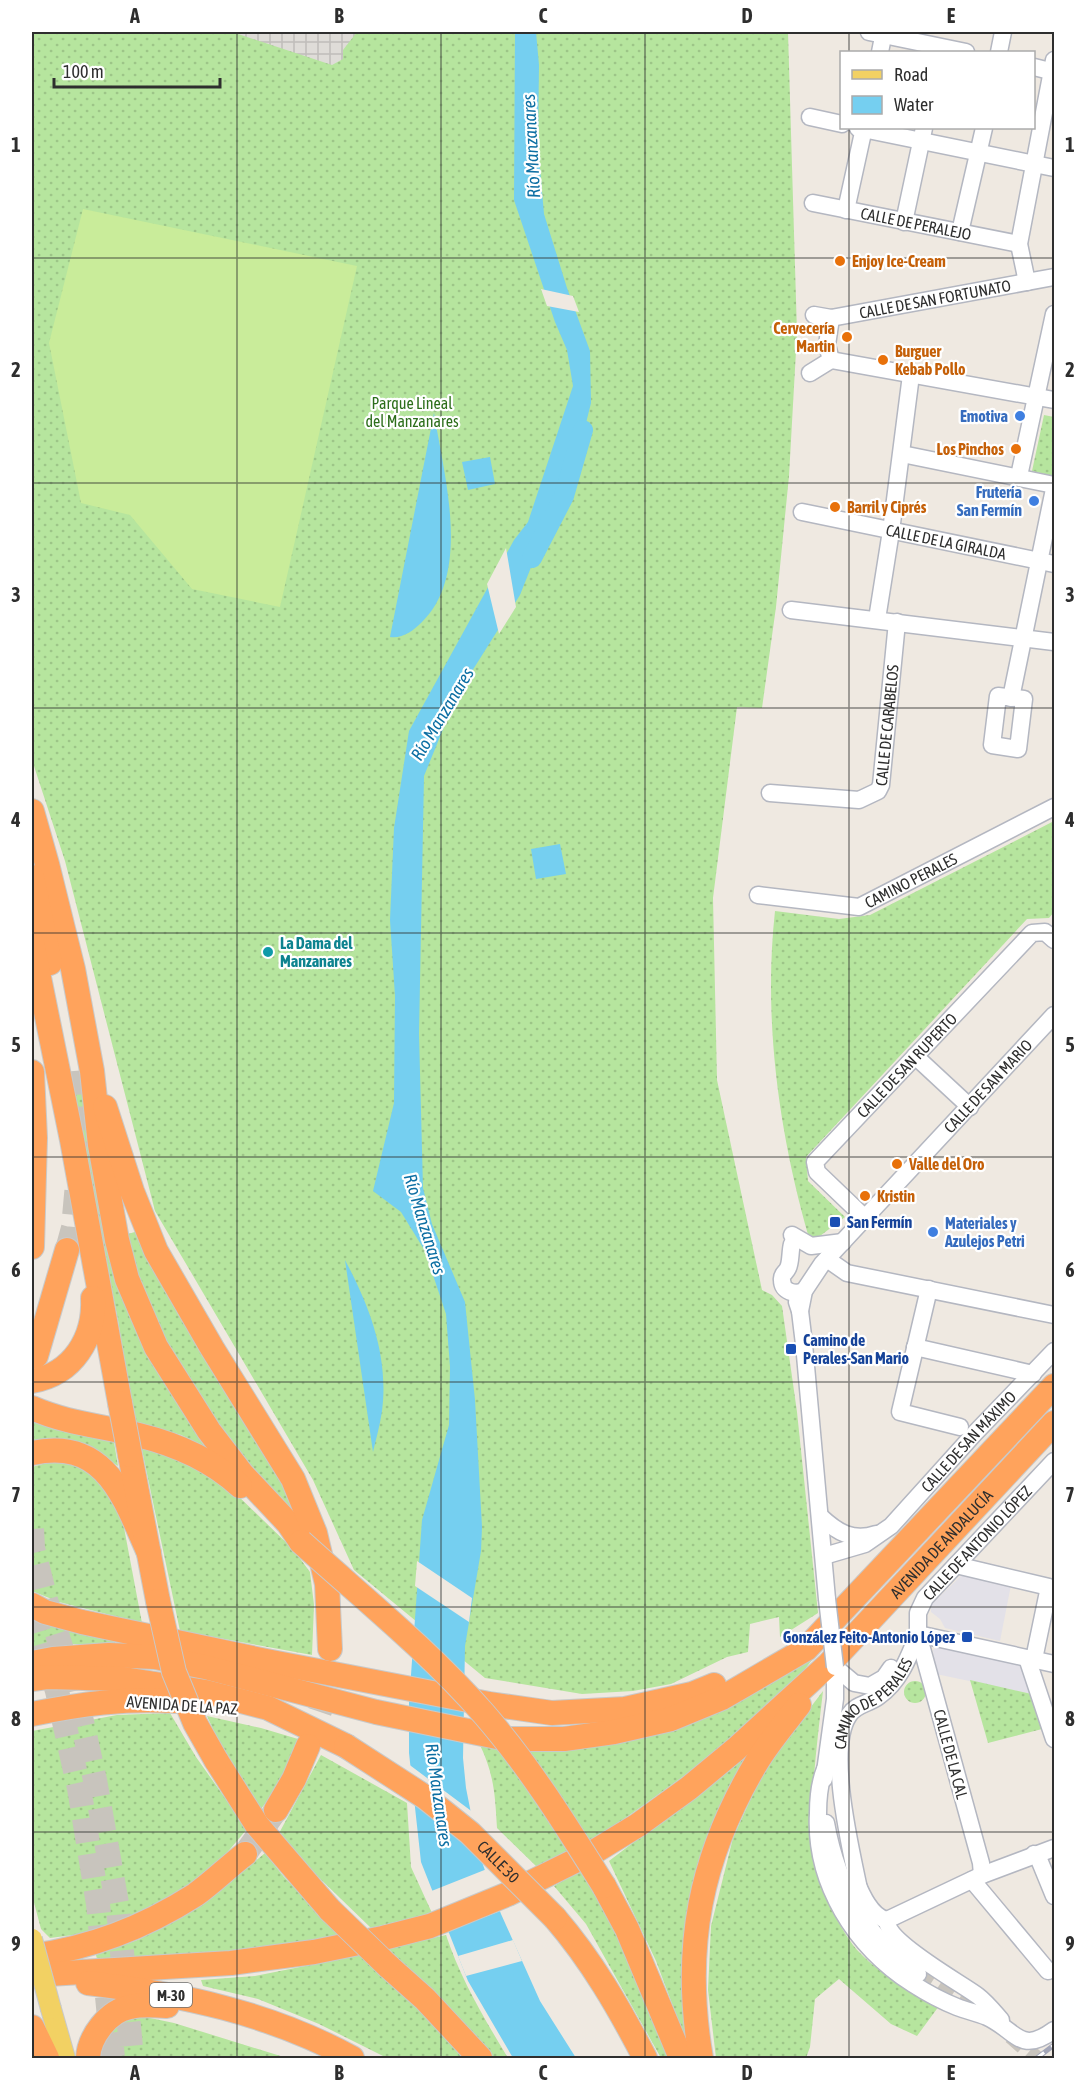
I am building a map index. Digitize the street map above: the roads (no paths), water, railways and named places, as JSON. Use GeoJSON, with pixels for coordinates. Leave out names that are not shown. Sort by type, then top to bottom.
{"type":"FeatureCollection","features":[{"type":"Feature","properties":{"kind":"highway"},"geometry":{"type":"LineString","coordinates":[[32,811],[73,969],[83,1071],[114,1131],[132,1191],[156,1251],[212,1348],[293,1479],[315,1533],[327,1584],[330,1649]]}},
{"type":"Feature","properties":{"kind":"highway"},"geometry":{"type":"LineString","coordinates":[[32,877],[83,1071],[127,1279],[156,1347],[209,1431],[242,1474],[288,1523],[301,1542]]}},
{"type":"Feature","properties":{"kind":"highway"},"geometry":{"type":"LineString","coordinates":[[32,943],[72,1140],[158,1601],[174,1672],[195,1723],[257,1825],[330,1910],[425,1999],[480,2058]]}},
{"type":"Feature","properties":{"kind":"highway"},"geometry":{"type":"LineString","coordinates":[[32,1072],[35,1137],[32,1247]]}},
{"type":"Feature","properties":{"kind":"highway"},"geometry":{"type":"LineString","coordinates":[[32,1381],[56,1373],[73,1360],[87,1339],[93,1318],[91,1279],[66,1155],[72,1140]]}},
{"type":"Feature","properties":{"kind":"highway"},"geometry":{"type":"LineString","coordinates":[[36,1356],[67,1250]]}},
{"type":"Feature","properties":{"kind":"highway"},"geometry":{"type":"LineString","coordinates":[[997,1446],[1007,1425],[1044,1370]]}},
{"type":"Feature","properties":{"kind":"highway","name":"AVENIDA DE ANDALUCÍA"},"geometry":{"type":"LineString","coordinates":[[836,1604],[997,1446],[1054,1386]]}},
{"type":"Feature","properties":{"kind":"highway"},"geometry":{"type":"LineString","coordinates":[[32,1408],[58,1418],[138,1435],[184,1450],[210,1464],[233,1479],[451,1678],[483,1713],[538,1784],[604,1886],[631,1938],[681,2058]]}},
{"type":"Feature","properties":{"kind":"highway","name":"AVENIDA DE ANDALUCÍA"},"geometry":{"type":"LineString","coordinates":[[832,1666],[1054,1423]]}},
{"type":"Feature","properties":{"kind":"highway"},"geometry":{"type":"LineString","coordinates":[[32,1453],[56,1450],[68,1452],[91,1460],[101,1467],[118,1486],[149,1553]]}},
{"type":"Feature","properties":{"kind":"highway"},"geometry":{"type":"LineString","coordinates":[[32,1605],[45,1612],[82,1622],[373,1682],[489,1704],[552,1713],[625,1709],[692,1694],[727,1680],[797,1644],[836,1604]]}},
{"type":"Feature","properties":{"kind":"highway"},"geometry":{"type":"LineString","coordinates":[[32,1663],[53,1659],[110,1655],[155,1657],[205,1667],[376,1712],[485,1736],[529,1740],[564,1739],[614,1732],[671,1719],[722,1698],[806,1649],[836,1604]]}},
{"type":"Feature","properties":{"kind":"highway"},"geometry":{"type":"LineString","coordinates":[[32,1976],[231,1963],[314,1953],[430,1926],[508,1894],[597,1850],[638,1825],[705,1775],[832,1666]]}},
{"type":"Feature","properties":{"kind":"highway"},"geometry":{"type":"LineString","coordinates":[[701,2058],[695,2025],[693,1965],[701,1904],[710,1863],[731,1809],[759,1759],[832,1666]]}},
{"type":"Feature","properties":{"kind":"highway"},"geometry":{"type":"LineString","coordinates":[[32,1679],[47,1677],[124,1679],[206,1692],[268,1708],[296,1721]]}},
{"type":"Feature","properties":{"kind":"highway","name":"AVENIDA DE LA PAZ"},"geometry":{"type":"LineString","coordinates":[[32,1714],[91,1702],[144,1699],[211,1704],[296,1721]]}},
{"type":"Feature","properties":{"kind":"highway","name":"CALLE 30"},"geometry":{"type":"LineString","coordinates":[[296,1721],[346,1746],[425,1797],[470,1833],[512,1872],[581,1948],[619,2008],[645,2058]]}},
{"type":"Feature","properties":{"kind":"highway"},"geometry":{"type":"LineString","coordinates":[[276,1810],[294,1779],[308,1746]]}},
{"type":"Feature","properties":{"kind":"highway"},"geometry":{"type":"LineString","coordinates":[[32,1956],[86,1946],[167,1911],[196,1894],[245,1854]]}},
{"type":"Feature","properties":{"kind":"highway","name":"M-30"},"geometry":{"type":"LineString","coordinates":[[32,1976],[189,1998],[245,2014],[306,2036],[352,2058]]}},
{"type":"Feature","properties":{"kind":"highway"},"geometry":{"type":"LineString","coordinates":[[88,2058],[94,2036],[107,2018],[128,2007],[149,2004],[200,2014],[272,2033],[306,2036]]}},
{"type":"Feature","properties":{"kind":"highway"},"geometry":{"type":"LineString","coordinates":[[32,2026],[47,2058]]}},
{"type":"Feature","properties":{"kind":"main road"},"geometry":{"type":"LineString","coordinates":[[32,1939],[65,2058]]}},
{"type":"Feature","properties":{"kind":"street"},"geometry":{"type":"LineString","coordinates":[[999,51],[1003,32]]}},
{"type":"Feature","properties":{"kind":"street"},"geometry":{"type":"LineString","coordinates":[[880,51],[879,33],[941,44],[963,51]]}},
{"type":"Feature","properties":{"kind":"street"},"geometry":{"type":"LineString","coordinates":[[1027,282],[1019,244],[1054,68],[1035,67]]}},
{"type":"Feature","properties":{"kind":"street"},"geometry":{"type":"LineString","coordinates":[[810,117],[840,124]]}},
{"type":"Feature","properties":{"kind":"street"},"geometry":{"type":"LineString","coordinates":[[846,210],[862,129]]}},
{"type":"Feature","properties":{"kind":"street"},"geometry":{"type":"LineString","coordinates":[[872,129],[922,134],[979,153],[1054,168]]}},
{"type":"Feature","properties":{"kind":"street"},"geometry":{"type":"LineString","coordinates":[[960,232],[984,129]]}},
{"type":"Feature","properties":{"kind":"street"},"geometry":{"type":"LineString","coordinates":[[904,222],[922,134]]}},
{"type":"Feature","properties":{"kind":"street","name":"CALLE DE PERALEJO"},"geometry":{"type":"LineString","coordinates":[[813,203],[1019,244]]}},
{"type":"Feature","properties":{"kind":"street","name":"CALLE DE SAN FORTUNATO"},"geometry":{"type":"LineString","coordinates":[[831,360],[823,317],[1054,277]]}},
{"type":"Feature","properties":{"kind":"street"},"geometry":{"type":"LineString","coordinates":[[1019,476],[1054,324]]}},
{"type":"Feature","properties":{"kind":"street"},"geometry":{"type":"LineString","coordinates":[[810,373],[831,360],[1054,400]]}},
{"type":"Feature","properties":{"kind":"street"},"geometry":{"type":"LineString","coordinates":[[877,619],[902,454],[911,375]]}},
{"type":"Feature","properties":{"kind":"street"},"geometry":{"type":"LineString","coordinates":[[902,454],[1019,476],[1054,487],[1048,562],[1023,638],[1011,698]]}},
{"type":"Feature","properties":{"kind":"street","name":"CALLE DE LA GIRALDA"},"geometry":{"type":"LineString","coordinates":[[802,512],[1048,562]]}},
{"type":"Feature","properties":{"kind":"street"},"geometry":{"type":"LineString","coordinates":[[792,610],[1054,642]]}},
{"type":"Feature","properties":{"kind":"street","name":"CALLE DE CARABELOS"},"geometry":{"type":"LineString","coordinates":[[770,793],[859,800],[878,791],[881,784],[897,622]]}},
{"type":"Feature","properties":{"kind":"street","name":"CAMINO PERALES"},"geometry":{"type":"LineString","coordinates":[[758,895],[859,907],[1054,807]]}},
{"type":"Feature","properties":{"kind":"street","name":"CALLE DE SAN RUPERTO"},"geometry":{"type":"LineString","coordinates":[[865,1218],[817,1172],[815,1162],[1032,933],[1045,932],[1054,940]]}},
{"type":"Feature","properties":{"kind":"street","name":"CALLE DE SAN MARIO"},"geometry":{"type":"LineString","coordinates":[[802,1290],[824,1261],[1054,1015]]}},
{"type":"Feature","properties":{"kind":"street"},"geometry":{"type":"LineString","coordinates":[[915,1056],[970,1107]]}},
{"type":"Feature","properties":{"kind":"street"},"geometry":{"type":"LineString","coordinates":[[792,1235],[811,1246],[843,1242]]}},
{"type":"Feature","properties":{"kind":"street"},"geometry":{"type":"LineString","coordinates":[[797,1268],[824,1261],[847,1273],[1054,1315]]}},
{"type":"Feature","properties":{"kind":"street","name":"CAMINO DE PERALES"},"geometry":{"type":"LineString","coordinates":[[802,1290],[783,1287],[783,1273],[797,1268],[807,1273],[802,1290],[800,1311],[824,1556],[836,1604],[832,1666],[835,1699],[823,1783],[825,1813],[834,1859],[853,1903],[875,1934],[896,1957],[918,1974]]}},
{"type":"Feature","properties":{"kind":"street"},"geometry":{"type":"LineString","coordinates":[[929,1289],[900,1412],[960,1427]]}},
{"type":"Feature","properties":{"kind":"street"},"geometry":{"type":"LineString","coordinates":[[915,1347],[1044,1370]]}},
{"type":"Feature","properties":{"kind":"street","name":"CALLE DE SAN MÁXIMO"},"geometry":{"type":"LineString","coordinates":[[824,1556],[855,1549],[884,1532],[975,1433],[1044,1370],[1054,1351]]}},
{"type":"Feature","properties":{"kind":"street","name":"CALLE DE ANTONIO LÓPEZ"},"geometry":{"type":"LineString","coordinates":[[918,1634],[918,1613],[925,1598],[1054,1461]]}},
{"type":"Feature","properties":{"kind":"street"},"geometry":{"type":"LineString","coordinates":[[820,1518],[844,1535],[861,1538],[884,1532]]}},
{"type":"Feature","properties":{"kind":"street"},"geometry":{"type":"LineString","coordinates":[[956,1566],[1049,1587],[1030,1659],[1054,1739]]}},
{"type":"Feature","properties":{"kind":"street"},"geometry":{"type":"LineString","coordinates":[[918,1634],[1054,1664]]}},
{"type":"Feature","properties":{"kind":"street","name":"CAMINO DE PERALES"},"geometry":{"type":"LineString","coordinates":[[832,1666],[854,1683],[870,1686],[884,1678],[918,1634]]}},
{"type":"Feature","properties":{"kind":"street","name":"CAMINO DE PERALES"},"geometry":{"type":"LineString","coordinates":[[859,1889],[843,1803],[839,1763],[842,1737],[849,1714],[858,1706],[877,1698],[889,1688],[906,1664],[918,1634]]}},
{"type":"Feature","properties":{"kind":"street","name":"CALLE DE LA CAL"},"geometry":{"type":"LineString","coordinates":[[918,1634],[981,1863],[977,1878]]}},
{"type":"Feature","properties":{"kind":"street","name":"CAMINO DE PERALES"},"geometry":{"type":"LineString","coordinates":[[825,1769],[841,1842],[859,1889],[876,1915],[880,1919],[887,1920],[886,1925],[892,1934],[906,1947],[984,2001],[1004,2023],[1007,2031]]}},
{"type":"Feature","properties":{"kind":"street","name":"CAMINO DE PERALES"},"geometry":{"type":"LineString","coordinates":[[825,1769],[819,1787],[817,1825],[821,1862],[849,1921],[874,1953],[902,1976],[948,2004],[987,2017],[1024,2041],[1038,2041],[1049,2034]]}},
{"type":"Feature","properties":{"kind":"street"},"geometry":{"type":"LineString","coordinates":[[887,1920],[977,1878],[1054,1848]]}},
{"type":"Feature","properties":{"kind":"street"},"geometry":{"type":"LineString","coordinates":[[1034,1854],[1038,1857],[1054,1896]]}},
{"type":"Feature","properties":{"kind":"street"},"geometry":{"type":"LineString","coordinates":[[977,1878],[1048,1971]]}},
{"type":"Feature","properties":{"kind":"water"},"geometry":{"type":"Polygon","coordinates":[[[515,32],[536,32],[539,65],[538,146],[544,214],[590,351],[591,403],[582,439],[520,595],[457,695],[424,776],[419,1034],[423,1188],[432,1224],[465,1302],[475,1400],[482,1527],[481,1551],[465,1646],[463,1758],[466,1788],[479,1854],[501,1914],[540,2001],[576,2058],[513,2058],[468,1981],[421,1862],[409,1753],[409,1703],[422,1520],[449,1425],[450,1367],[446,1314],[425,1251],[401,1212],[373,1191],[394,1103],[395,996],[390,920],[394,828],[409,731],[514,540],[528,522],[573,386],[567,350],[555,322],[514,200],[515,32]]]}},
{"type":"Feature","properties":{"kind":"water"},"geometry":{"type":"Polygon","coordinates":[[[434,413],[448,493],[450,551],[446,577],[437,601],[422,622],[407,634],[390,637],[434,413]]]}},
{"type":"Feature","properties":{"kind":"water"},"geometry":{"type":"Polygon","coordinates":[[[490,457],[495,484],[468,490],[462,462],[490,457]]]}},
{"type":"Feature","properties":{"kind":"water"},"geometry":{"type":"Polygon","coordinates":[[[560,844],[566,874],[536,879],[531,849],[560,844]]]}},
{"type":"Feature","properties":{"kind":"water"},"geometry":{"type":"Polygon","coordinates":[[[345,1260],[370,1314],[383,1371],[381,1416],[373,1452],[345,1260]]]}},
{"type":"Feature","properties":{"kind":"waterway","name":"Río Manzanares"},"geometry":{"type":"LineString","coordinates":[[532,558],[564,496],[583,430]]}},
{"type":"Feature","properties":{"kind":"tunnel"},"geometry":{"type":"LineString","coordinates":[[74,1071],[80,1147]]}},
{"type":"Feature","properties":{"kind":"tunnel"},"geometry":{"type":"LineString","coordinates":[[67,1250],[73,1228],[77,1184]]}},
{"type":"Feature","properties":{"kind":"tunnel"},"geometry":{"type":"LineString","coordinates":[[32,1529],[33,1548],[46,1600],[75,1690],[95,1780],[118,1909],[132,2058]]}},
{"type":"Feature","properties":{"kind":"tunnel"},"geometry":{"type":"LineString","coordinates":[[32,1609],[57,1691],[79,1788],[98,1904],[113,2058]]}},
{"type":"Feature","properties":{"kind":"tunnel"},"geometry":{"type":"LineString","coordinates":[[308,1746],[321,1708],[326,1680]]}},
{"type":"Feature","properties":{"kind":"tunnel"},"geometry":{"type":"LineString","coordinates":[[245,1854],[276,1810]]}},
{"type":"Feature","properties":{"kind":"tunnel"},"geometry":{"type":"LineString","coordinates":[[918,1974],[978,2012]]}},
{"type":"Feature","properties":{"kind":"tunnel"},"geometry":{"type":"LineString","coordinates":[[1011,2036],[1036,2058]]}},
{"type":"Feature","properties":{"kind":"railway"},"geometry":{"type":"LineString","coordinates":[[1037,2058],[1054,2045]]}},
{"type":"Feature","properties":{"kind":"place","name":"Enjoy Ice-Cream"},"geometry":{"type":"Point","coordinates":[840,261]}},
{"type":"Feature","properties":{"kind":"place","name":"Cervecería Martin"},"geometry":{"type":"Point","coordinates":[847,337]}},
{"type":"Feature","properties":{"kind":"place","name":"Burguer Kebab Pollo"},"geometry":{"type":"Point","coordinates":[883,360]}},
{"type":"Feature","properties":{"kind":"place","name":"Emotiva"},"geometry":{"type":"Point","coordinates":[1020,416]}},
{"type":"Feature","properties":{"kind":"place","name":"Los Pinchos"},"geometry":{"type":"Point","coordinates":[1016,449]}},
{"type":"Feature","properties":{"kind":"place","name":"Frutería San Fermín"},"geometry":{"type":"Point","coordinates":[1034,501]}},
{"type":"Feature","properties":{"kind":"place","name":"Barril y Ciprés"},"geometry":{"type":"Point","coordinates":[835,507]}},
{"type":"Feature","properties":{"kind":"place","name":"La Dama del Manzanares"},"geometry":{"type":"Point","coordinates":[268,952]}},
{"type":"Feature","properties":{"kind":"place","name":"Valle del Oro"},"geometry":{"type":"Point","coordinates":[897,1164]}},
{"type":"Feature","properties":{"kind":"place","name":"Kristin"},"geometry":{"type":"Point","coordinates":[865,1196]}},
{"type":"Feature","properties":{"kind":"place","name":"San Fermín"},"geometry":{"type":"Point","coordinates":[835,1222]}},
{"type":"Feature","properties":{"kind":"place","name":"Materiales y Azulejos Petri"},"geometry":{"type":"Point","coordinates":[933,1232]}},
{"type":"Feature","properties":{"kind":"place","name":"Camino de Perales-San Mario"},"geometry":{"type":"Point","coordinates":[791,1349]}},
{"type":"Feature","properties":{"kind":"place","name":"González Feito-Antonio López"},"geometry":{"type":"Point","coordinates":[967,1637]}},
{"type":"Feature","properties":{"kind":"park label","name":"Parque Lineal del Manzanares"},"geometry":{"type":"Point","coordinates":[412,412]}}]}
